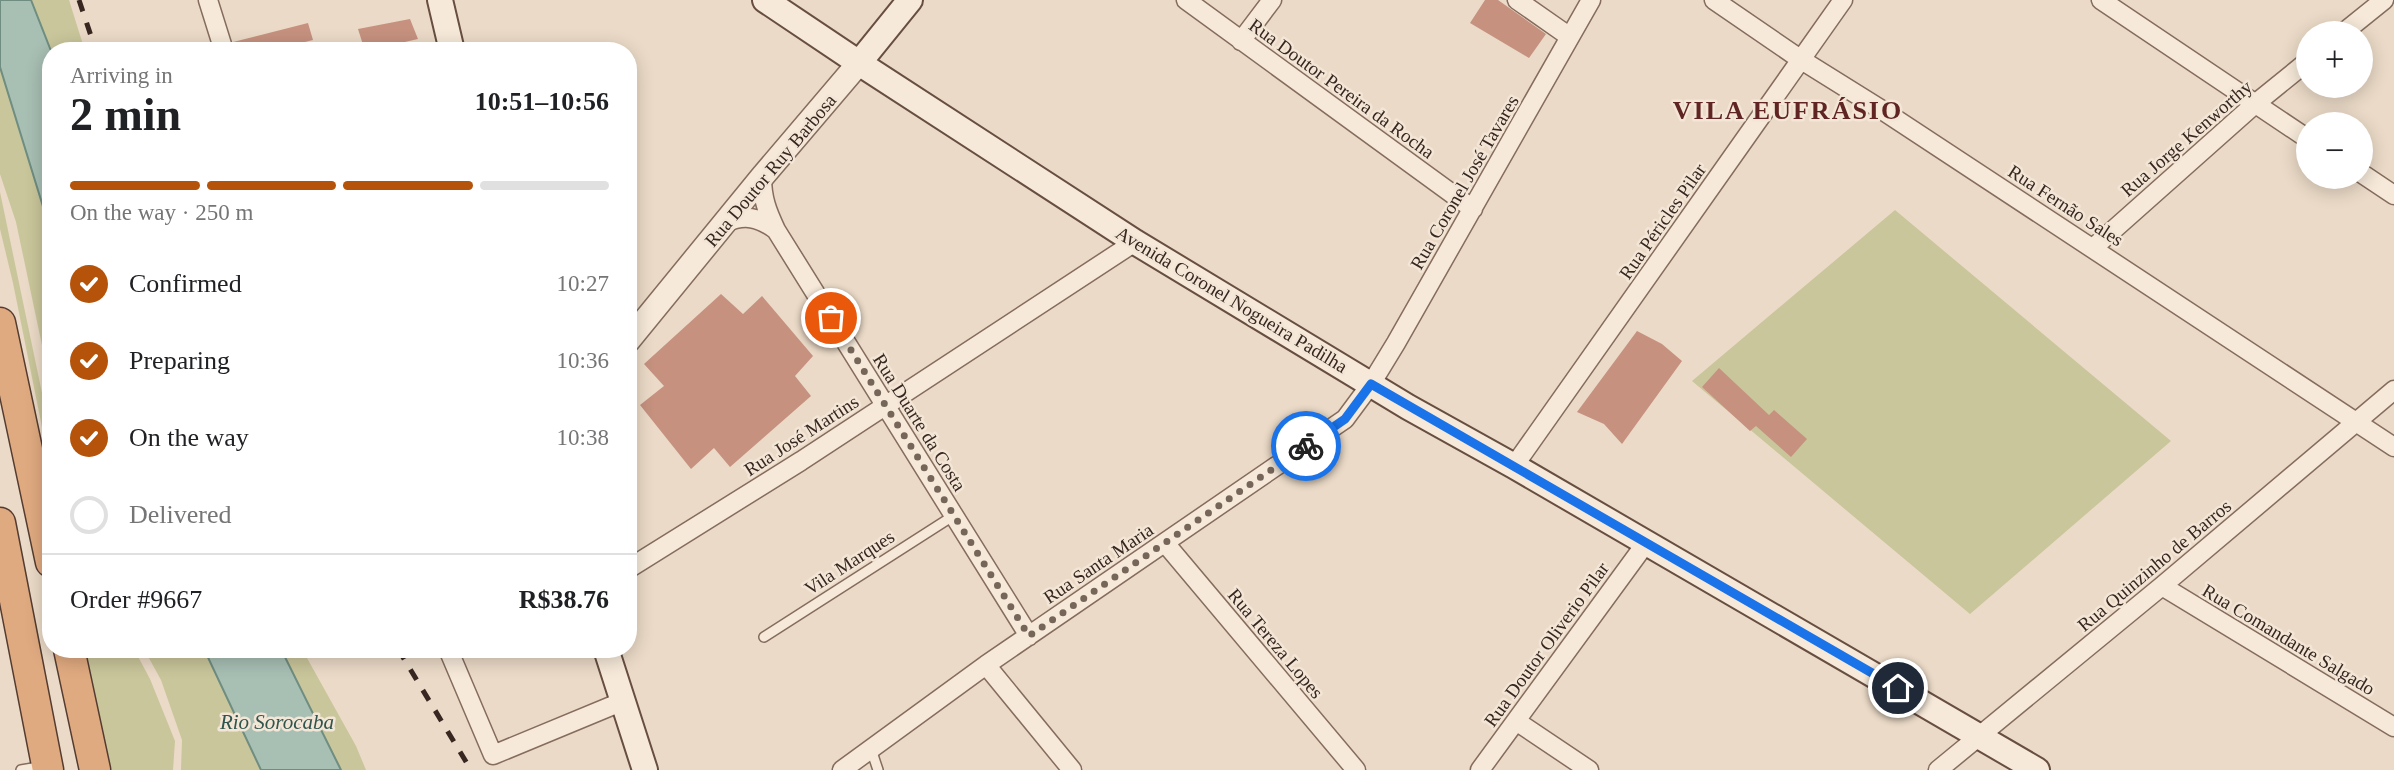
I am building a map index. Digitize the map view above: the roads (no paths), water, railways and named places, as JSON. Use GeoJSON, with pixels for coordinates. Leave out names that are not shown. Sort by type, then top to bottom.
{"type":"FeatureCollection","features":[{"type":"Feature","properties":{"kind":"highway"},"geometry":{"type":"LineString","coordinates":[[2,336],[42,520]]}},
{"type":"Feature","properties":{"kind":"highway"},"geometry":{"type":"LineString","coordinates":[[0,523],[44,769]]}},
{"type":"Feature","properties":{"kind":"highway"},"geometry":{"type":"LineString","coordinates":[[71,658],[95,770]]}},
{"type":"Feature","properties":{"kind":"main road"},"geometry":{"type":"LineString","coordinates":[[440,0],[450,42]]}},
{"type":"Feature","properties":{"kind":"main road","name":"Avenida Coronel Nogueira Padilha"},"geometry":{"type":"LineString","coordinates":[[765,0],[1135,242],[1371,384],[2037,770]]}},
{"type":"Feature","properties":{"kind":"main road","name":"Rua Doutor Ruy Barbosa"},"geometry":{"type":"LineString","coordinates":[[859,63],[911,0]]}},
{"type":"Feature","properties":{"kind":"main road"},"geometry":{"type":"LineString","coordinates":[[609,658],[645,770]]}},
{"type":"Feature","properties":{"kind":"street"},"geometry":{"type":"LineString","coordinates":[[208,0],[221,42]]}},
{"type":"Feature","properties":{"kind":"street","name":"Rua Doutor Pereira da Rocha"},"geometry":{"type":"LineString","coordinates":[[1186,0],[1473,209]]}},
{"type":"Feature","properties":{"kind":"street"},"geometry":{"type":"LineString","coordinates":[[1241,41],[1272,0]]}},
{"type":"Feature","properties":{"kind":"street"},"geometry":{"type":"LineString","coordinates":[[1517,0],[1570,37]]}},
{"type":"Feature","properties":{"kind":"street","name":"Rua Coronel José Tavares"},"geometry":{"type":"LineString","coordinates":[[1371,384],[1591,0]]}},
{"type":"Feature","properties":{"kind":"street","name":"Rua Fernão Sales"},"geometry":{"type":"LineString","coordinates":[[1714,0],[2394,447]]}},
{"type":"Feature","properties":{"kind":"street","name":"Rua Péricles Pilar"},"geometry":{"type":"LineString","coordinates":[[1514,466],[1843,0]]}},
{"type":"Feature","properties":{"kind":"street"},"geometry":{"type":"LineString","coordinates":[[2101,0],[2296,131]]}},
{"type":"Feature","properties":{"kind":"street"},"geometry":{"type":"LineString","coordinates":[[2358,21],[2384,0]]}},
{"type":"Feature","properties":{"kind":"street","name":"Rua Doutor Ruy Barbosa"},"geometry":{"type":"LineString","coordinates":[[637,330],[859,63]]}},
{"type":"Feature","properties":{"kind":"street","name":"Rua Jorge Kenworthy"},"geometry":{"type":"LineString","coordinates":[[2093,248],[2296,71]]}},
{"type":"Feature","properties":{"kind":"street","name":"Rua Duarte da Costa"},"geometry":{"type":"LineString","coordinates":[[762,177],[762,197],[776,229],[1029,636]]}},
{"type":"Feature","properties":{"kind":"street"},"geometry":{"type":"LineString","coordinates":[[2373,181],[2394,195]]}},
{"type":"Feature","properties":{"kind":"street"},"geometry":{"type":"LineString","coordinates":[[725,223],[747,217],[767,223],[776,229]]}},
{"type":"Feature","properties":{"kind":"street","name":"Rua José Martins"},"geometry":{"type":"LineString","coordinates":[[637,563],[886,406],[1135,242]]}},
{"type":"Feature","properties":{"kind":"street","name":"Rua Santa Maria"},"geometry":{"type":"LineString","coordinates":[[842,770],[986,665],[1345,419],[1371,384]]}},
{"type":"Feature","properties":{"kind":"street","name":"Rua Quinzinho de Barros"},"geometry":{"type":"LineString","coordinates":[[1938,770],[2394,390]]}},
{"type":"Feature","properties":{"kind":"street","name":"Rua Tereza Lopes"},"geometry":{"type":"LineString","coordinates":[[1165,543],[1356,770]]}},
{"type":"Feature","properties":{"kind":"street","name":"Rua Doutor Oliverio Pilar"},"geometry":{"type":"LineString","coordinates":[[1480,770],[1646,543]]}},
{"type":"Feature","properties":{"kind":"street","name":"Rua Comandante Salgado"},"geometry":{"type":"LineString","coordinates":[[2162,586],[2394,727]]}},
{"type":"Feature","properties":{"kind":"street"},"geometry":{"type":"LineString","coordinates":[[452,658],[493,755],[621,702]]}},
{"type":"Feature","properties":{"kind":"street"},"geometry":{"type":"LineString","coordinates":[[986,665],[1072,770]]}},
{"type":"Feature","properties":{"kind":"street"},"geometry":{"type":"LineString","coordinates":[[1516,721],[1589,770]]}},
{"type":"Feature","properties":{"kind":"lane","name":"Vila Marques"},"geometry":{"type":"LineString","coordinates":[[764,638],[953,516]]}},
{"type":"Feature","properties":{"kind":"lane"},"geometry":{"type":"LineString","coordinates":[[871,749],[878,770]]}},
{"type":"Feature","properties":{"kind":"water"},"geometry":{"type":"Polygon","coordinates":[[[0,0],[31,0],[47,42],[42,42],[42,203],[0,67],[0,0]]]}},
{"type":"Feature","properties":{"kind":"water","name":"Rio Sorocaba"},"geometry":{"type":"Polygon","coordinates":[[[208,658],[285,658],[341,770],[261,770],[208,658]]]}},
{"type":"Feature","properties":{"kind":"railway"},"geometry":{"type":"LineString","coordinates":[[79,0],[93,42]]}},
{"type":"Feature","properties":{"kind":"railway"},"geometry":{"type":"LineString","coordinates":[[403,658],[471,770]]}},
{"type":"Feature","properties":{"kind":"district","name":"VILA EUFRÁSIO"},"geometry":{"type":"Point","coordinates":[1788,110]}}]}
